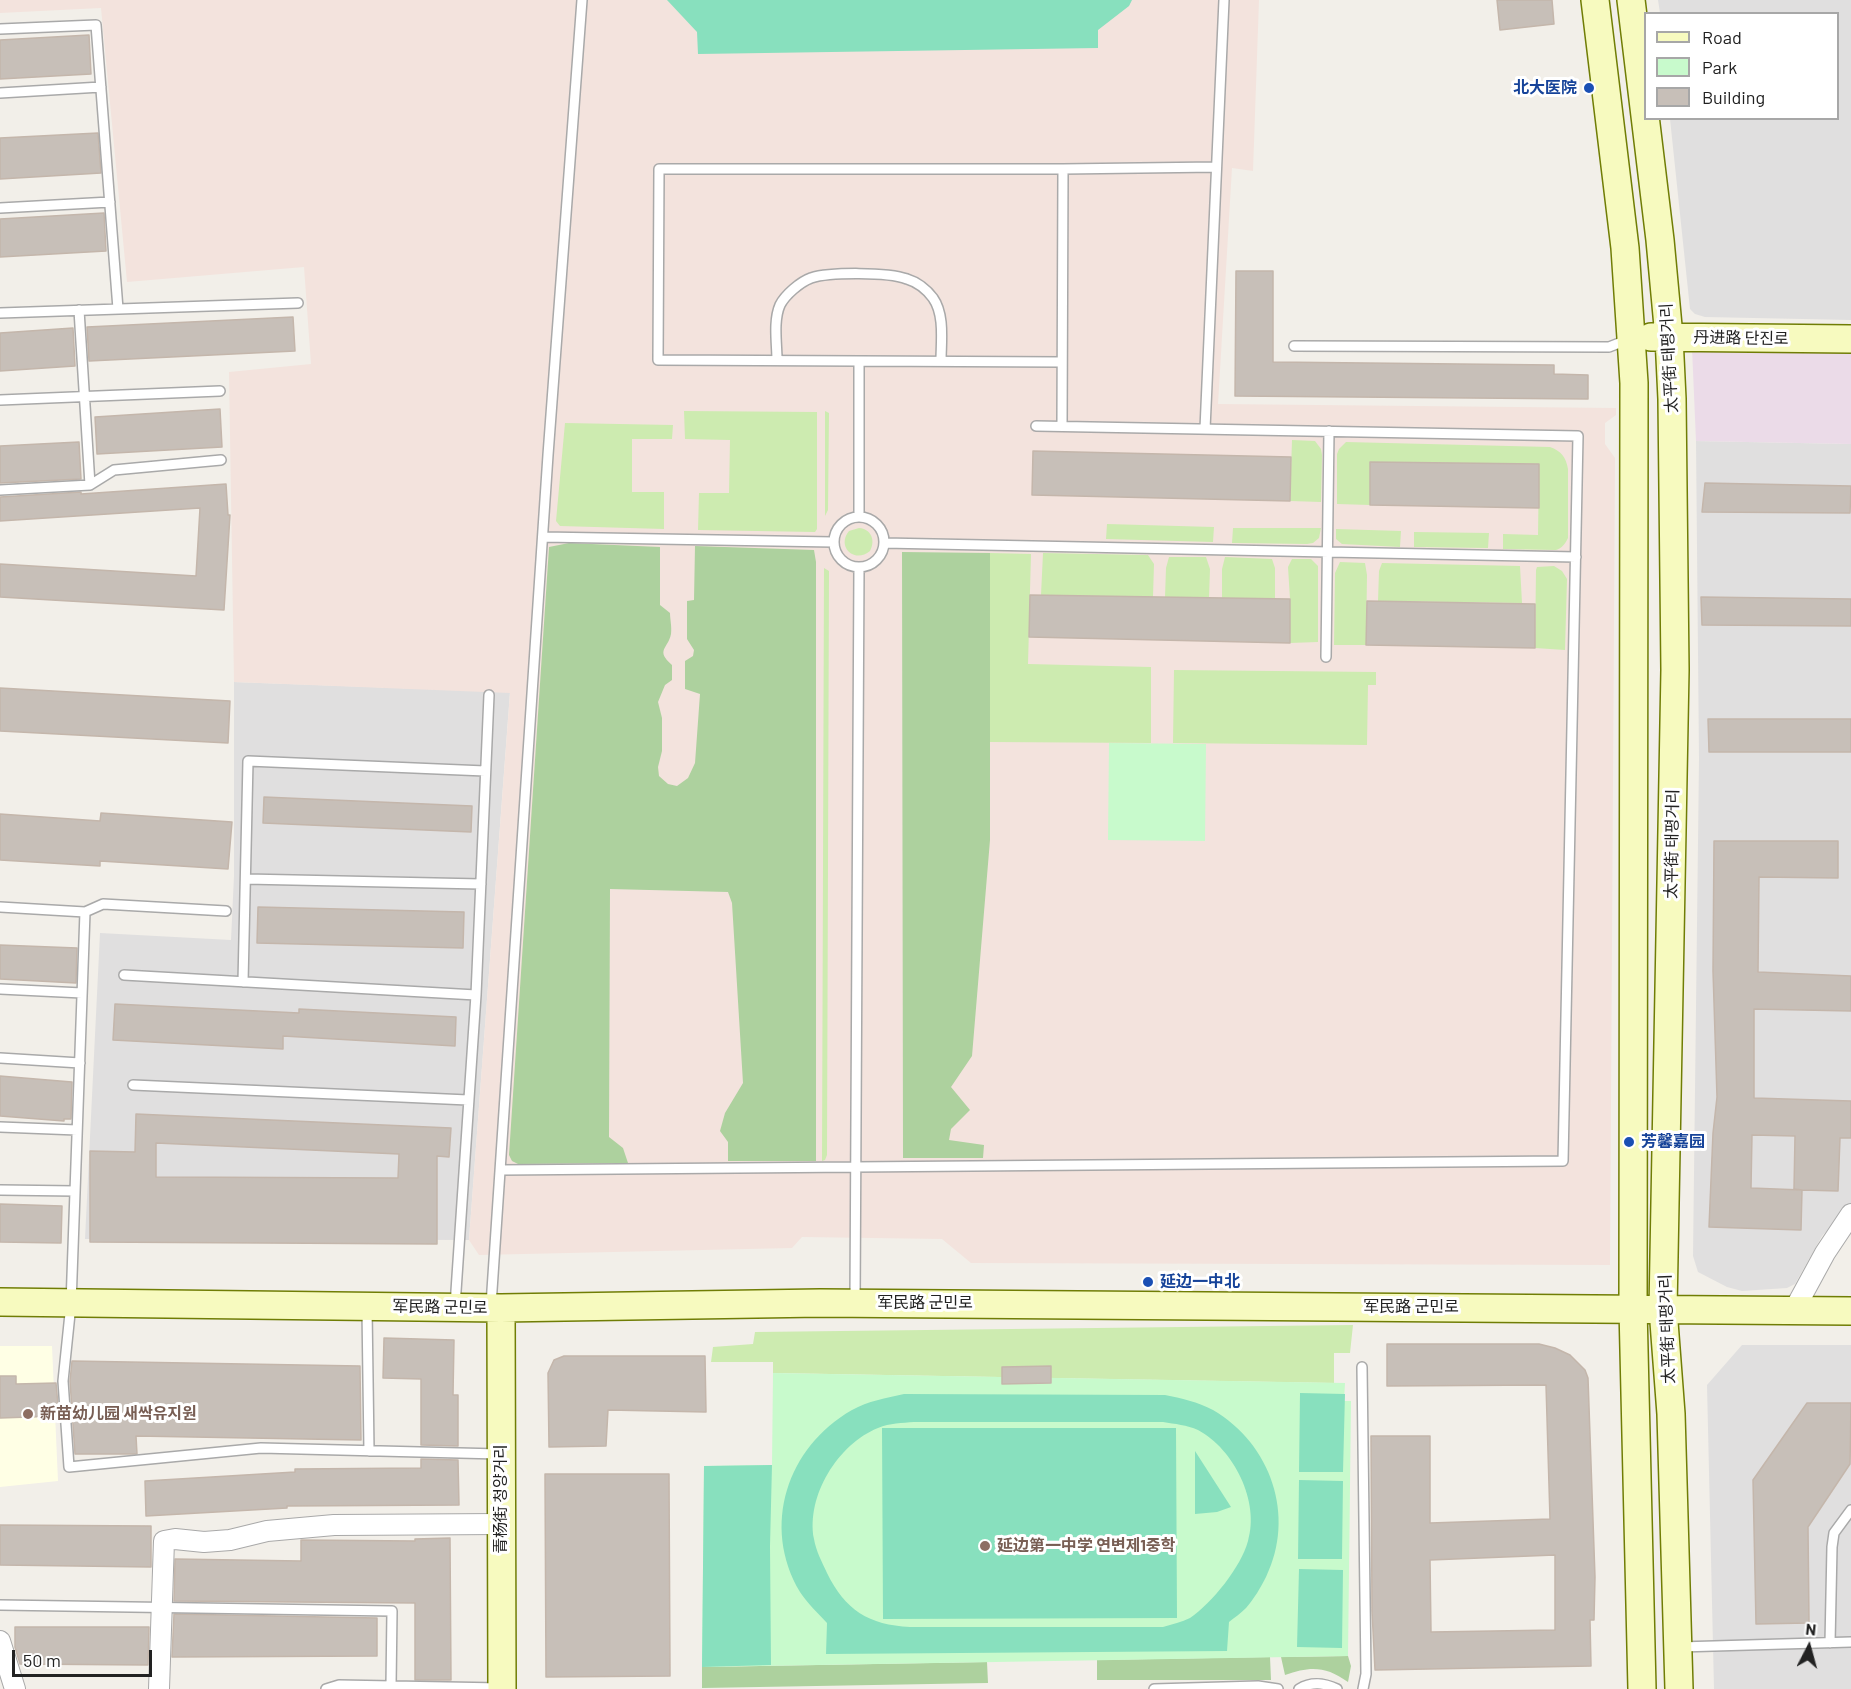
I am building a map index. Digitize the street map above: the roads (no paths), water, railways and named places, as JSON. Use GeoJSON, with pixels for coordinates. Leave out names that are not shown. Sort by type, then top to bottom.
{"type":"FeatureCollection","features":[{"type":"Feature","properties":{"kind":"main road","name":"太平街 태평거리"},"geometry":{"type":"LineString","coordinates":[[1594,0],[1622,217],[1634,383],[1632,1308],[1642,1689]]}},
{"type":"Feature","properties":{"kind":"main road","name":"太平街 태평거리"},"geometry":{"type":"LineString","coordinates":[[1631,0],[1644,108]]}},
{"type":"Feature","properties":{"kind":"main road","name":"太平街 태평거리"},"geometry":{"type":"LineString","coordinates":[[1646,120],[1660,240],[1672,399],[1675,670],[1663,1309],[1671,1414],[1679,1689]]}},
{"type":"Feature","properties":{"kind":"main road","name":"丹进路 단진로"},"geometry":{"type":"LineString","coordinates":[[1632,338],[1851,339]]}},
{"type":"Feature","properties":{"kind":"main road","name":"军民路 군민로"},"geometry":{"type":"LineString","coordinates":[[0,1302],[455,1308],[855,1303],[1851,1311]]}},
{"type":"Feature","properties":{"kind":"main road","name":"青杨街 청양거리"},"geometry":{"type":"LineString","coordinates":[[496,1308],[501,1454],[502,1689]]}},
{"type":"Feature","properties":{"kind":"street"},"geometry":{"type":"LineString","coordinates":[[1794,1310],[1825,1253],[1851,1214]]}},
{"type":"Feature","properties":{"kind":"street"},"geometry":{"type":"LineString","coordinates":[[159,1689],[164,1541],[175,1539],[204,1542],[230,1540],[267,1531],[324,1525],[501,1524]]}},
{"type":"Feature","properties":{"kind":"street"},"geometry":{"type":"LineString","coordinates":[[0,1641],[15,1689]]}},
{"type":"Feature","properties":{"kind":"lane"},"geometry":{"type":"LineString","coordinates":[[496,1308],[501,1170],[543,537],[582,0]]}},
{"type":"Feature","properties":{"kind":"lane"},"geometry":{"type":"LineString","coordinates":[[1204,429],[1224,0]]}},
{"type":"Feature","properties":{"kind":"lane"},"geometry":{"type":"LineString","coordinates":[[0,29],[96,25],[118,309]]}},
{"type":"Feature","properties":{"kind":"lane"},"geometry":{"type":"LineString","coordinates":[[0,93],[101,87]]}},
{"type":"Feature","properties":{"kind":"lane"},"geometry":{"type":"LineString","coordinates":[[1062,362],[658,360],[658,169],[1216,167]]}},
{"type":"Feature","properties":{"kind":"lane"},"geometry":{"type":"LineString","coordinates":[[1062,426],[1063,169]]}},
{"type":"Feature","properties":{"kind":"lane"},"geometry":{"type":"LineString","coordinates":[[0,208],[110,202]]}},
{"type":"Feature","properties":{"kind":"lane"},"geometry":{"type":"LineString","coordinates":[[777,360],[777,315],[781,304],[795,288],[808,279],[825,275],[889,275],[908,279],[922,287],[933,298],[940,317],[941,361]]}},
{"type":"Feature","properties":{"kind":"lane"},"geometry":{"type":"LineString","coordinates":[[0,313],[298,303]]}},
{"type":"Feature","properties":{"kind":"lane"},"geometry":{"type":"LineString","coordinates":[[79,310],[90,486]]}},
{"type":"Feature","properties":{"kind":"lane"},"geometry":{"type":"LineString","coordinates":[[1294,346],[1609,347],[1632,338]]}},
{"type":"Feature","properties":{"kind":"lane"},"geometry":{"type":"LineString","coordinates":[[859,361],[859,516]]}},
{"type":"Feature","properties":{"kind":"lane"},"geometry":{"type":"LineString","coordinates":[[0,400],[220,392]]}},
{"type":"Feature","properties":{"kind":"lane"},"geometry":{"type":"LineString","coordinates":[[501,1170],[1563,1161],[1578,436],[1036,426]]}},
{"type":"Feature","properties":{"kind":"lane"},"geometry":{"type":"LineString","coordinates":[[1326,657],[1329,431]]}},
{"type":"Feature","properties":{"kind":"lane"},"geometry":{"type":"LineString","coordinates":[[0,490],[90,486],[114,470],[221,460]]}},
{"type":"Feature","properties":{"kind":"lane"},"geometry":{"type":"LineString","coordinates":[[859,516],[874,522],[880,528],[884,543],[879,557],[874,562],[859,567],[851,566],[838,557],[833,542],[838,526],[851,517],[859,516]]}},
{"type":"Feature","properties":{"kind":"lane"},"geometry":{"type":"LineString","coordinates":[[543,537],[833,542]]}},
{"type":"Feature","properties":{"kind":"lane"},"geometry":{"type":"LineString","coordinates":[[884,543],[1576,557]]}},
{"type":"Feature","properties":{"kind":"lane"},"geometry":{"type":"LineString","coordinates":[[855,1303],[859,567]]}},
{"type":"Feature","properties":{"kind":"lane"},"geometry":{"type":"LineString","coordinates":[[455,1308],[476,996],[489,695]]}},
{"type":"Feature","properties":{"kind":"lane"},"geometry":{"type":"LineString","coordinates":[[243,982],[248,761],[485,771]]}},
{"type":"Feature","properties":{"kind":"lane"},"geometry":{"type":"LineString","coordinates":[[246,879],[481,884]]}},
{"type":"Feature","properties":{"kind":"lane"},"geometry":{"type":"LineString","coordinates":[[0,907],[85,912],[104,904],[226,911]]}},
{"type":"Feature","properties":{"kind":"lane"},"geometry":{"type":"LineString","coordinates":[[85,912],[71,1304],[63,1382],[69,1467],[261,1448],[501,1454]]}},
{"type":"Feature","properties":{"kind":"lane"},"geometry":{"type":"LineString","coordinates":[[124,975],[476,996]]}},
{"type":"Feature","properties":{"kind":"lane"},"geometry":{"type":"LineString","coordinates":[[0,989],[82,993]]}},
{"type":"Feature","properties":{"kind":"lane"},"geometry":{"type":"LineString","coordinates":[[0,1058],[80,1062]]}},
{"type":"Feature","properties":{"kind":"lane"},"geometry":{"type":"LineString","coordinates":[[133,1085],[468,1100]]}},
{"type":"Feature","properties":{"kind":"lane"},"geometry":{"type":"LineString","coordinates":[[0,1126],[77,1130]]}},
{"type":"Feature","properties":{"kind":"lane"},"geometry":{"type":"LineString","coordinates":[[0,1190],[75,1191]]}},
{"type":"Feature","properties":{"kind":"lane"},"geometry":{"type":"LineString","coordinates":[[367,1306],[369,1451]]}},
{"type":"Feature","properties":{"kind":"lane"},"geometry":{"type":"LineString","coordinates":[[1362,1367],[1366,1674],[1364,1689]]}},
{"type":"Feature","properties":{"kind":"lane"},"geometry":{"type":"LineString","coordinates":[[1830,1643],[1834,1533],[1851,1510]]}},
{"type":"Feature","properties":{"kind":"lane"},"geometry":{"type":"LineString","coordinates":[[0,1605],[392,1611],[391,1686]]}},
{"type":"Feature","properties":{"kind":"lane"},"geometry":{"type":"LineString","coordinates":[[1677,1647],[1851,1642]]}},
{"type":"Feature","properties":{"kind":"lane"},"geometry":{"type":"LineString","coordinates":[[1299,1689],[1315,1683],[1337,1689]]}},
{"type":"Feature","properties":{"kind":"lane"},"geometry":{"type":"LineString","coordinates":[[326,1689],[339,1685],[502,1689]]}},
{"type":"Feature","properties":{"kind":"lane"},"geometry":{"type":"LineString","coordinates":[[1154,1689],[1258,1686],[1278,1689]]}},
{"type":"Feature","properties":{"kind":"place","name":"北大医院"},"geometry":{"type":"Point","coordinates":[1589,88]}},
{"type":"Feature","properties":{"kind":"place","name":"芳馨嘉园"},"geometry":{"type":"Point","coordinates":[1629,1142]}},
{"type":"Feature","properties":{"kind":"place","name":"延边一中北"},"geometry":{"type":"Point","coordinates":[1148,1282]}},
{"type":"Feature","properties":{"kind":"place","name":"新苗幼儿园 새싹유지원"},"geometry":{"type":"Point","coordinates":[28,1414]}},
{"type":"Feature","properties":{"kind":"place","name":"延边第一中学 연변제1중학"},"geometry":{"type":"Point","coordinates":[985,1546]}}]}
